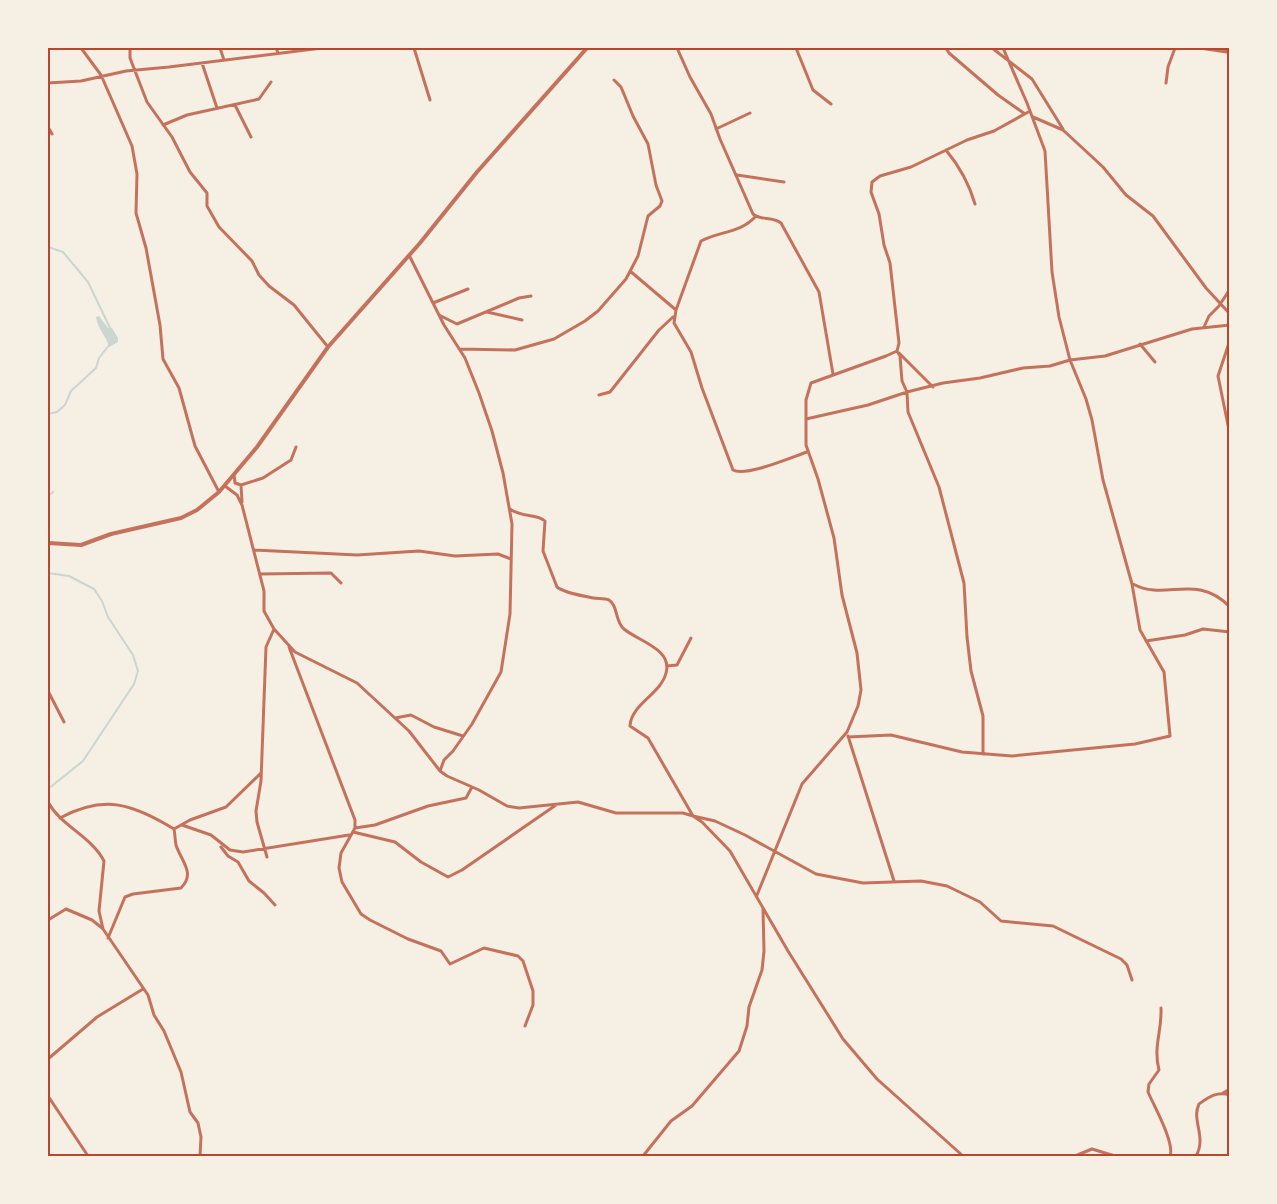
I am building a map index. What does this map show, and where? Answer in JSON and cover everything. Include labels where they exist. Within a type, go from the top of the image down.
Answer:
[{"type":"street","points":[[81,48],[101,75],[134,152],[137,174],[136,213],[146,248],[160,325],[163,359],[179,388],[195,446],[219,492]]},
{"type":"street","points":[[130,48],[130,58],[143,93],[172,137],[192,176],[207,193],[207,206],[219,227],[252,261],[259,275],[269,286],[294,305],[328,348]]},
{"type":"street","points":[[220,48],[224,60]]},
{"type":"street","points":[[276,48],[278,53]]},
{"type":"street","points":[[48,83],[89,80],[101,75],[136,70],[322,48]]},
{"type":"street","points":[[414,48],[430,100]]},
{"type":"street","points":[[48,543],[80,545],[111,534],[174,520],[197,510],[226,486],[328,348],[409,255],[477,172],[587,48]]},
{"type":"street","points":[[677,48],[690,77],[711,114],[750,207],[756,216],[777,220],[781,223],[817,286],[833,374]]},
{"type":"street","points":[[796,48],[813,90],[832,104]]},
{"type":"street","points":[[946,48],[953,57],[998,95],[1025,114]]},
{"type":"street","points":[[992,48],[1032,79],[1063,130],[1103,167],[1126,195],[1153,216],[1220,304],[1230,314]]},
{"type":"street","points":[[848,737],[891,734],[940,748],[1012,756],[1135,744],[1170,736],[1164,672],[1146,641],[1138,621],[1132,584],[1103,480],[1086,399],[1070,360],[1059,317],[1052,272],[1044,151],[1030,111],[1003,48]]},
{"type":"street","points":[[1166,83],[1168,67],[1175,48]]},
{"type":"street","points":[[1203,48],[1230,52]]},
{"type":"street","points":[[202,63],[218,108]]},
{"type":"street","points":[[459,349],[515,350],[554,339],[598,311],[621,286],[630,271],[638,256],[648,216],[660,206],[662,201],[655,181],[648,144],[632,116],[621,87],[614,80]]},
{"type":"street","points":[[163,125],[188,114],[262,98],[271,82]]},
{"type":"street","points":[[235,105],[251,137]]},
{"type":"street","points":[[983,754],[983,716],[975,691],[968,650],[964,583],[939,487],[927,453],[911,421],[907,392],[902,381],[900,356],[897,351],[900,335],[891,270],[871,185],[876,178],[912,167],[946,150],[994,131],[1030,111]]},
{"type":"street","points":[[716,129],[750,113]]},
{"type":"street","points":[[1032,117],[1063,130]]},
{"type":"street","points":[[48,127],[52,134]]},
{"type":"street","points":[[946,150],[961,169],[975,204]]},
{"type":"street","points":[[737,175],[784,182]]},
{"type":"street","points":[[756,216],[743,227],[701,241],[674,317],[677,328],[691,352],[702,388],[733,470],[742,471],[763,467],[807,452]]},
{"type":"street","points":[[409,255],[438,315],[459,349],[479,393],[492,431],[510,509],[510,614],[501,672],[463,736],[444,760],[440,771]]},
{"type":"street","points":[[630,271],[676,310]]},
{"type":"street","points":[[1204,327],[1209,316],[1230,289]]},
{"type":"street","points":[[432,303],[442,301],[468,290]]},
{"type":"street","points":[[438,315],[457,324],[519,298],[530,296]]},
{"type":"street","points":[[487,312],[522,320]]},
{"type":"street","points":[[600,395],[610,392],[658,330],[674,317]]},
{"type":"street","points":[[806,419],[868,405],[907,392],[1023,368],[1050,366],[1070,360],[1105,356],[1140,344],[1204,327],[1230,325]]},
{"type":"street","points":[[1230,340],[1218,376],[1230,435]]},
{"type":"street","points":[[1140,344],[1155,362]]},
{"type":"street","points":[[756,896],[802,784],[847,732],[858,706],[862,684],[855,645],[842,595],[834,538],[818,479],[807,452],[808,386],[814,381],[897,351]]},
{"type":"street","points":[[897,351],[933,387]]},
{"type":"street","points":[[234,474],[235,483],[241,485],[263,478],[291,460],[296,447]]},
{"type":"street","points":[[241,485],[242,505],[264,591],[264,611],[274,629],[295,652],[357,683],[395,718],[440,771],[507,806],[527,809],[578,802],[616,812],[670,811],[715,821],[816,874],[863,883],[894,880],[921,881],[946,886],[980,902],[1001,921],[1038,923],[1059,928],[1120,960],[1127,965],[1132,980]]},
{"type":"street","points":[[226,486],[236,495],[242,505]]},
{"type":"street","points":[[510,509],[522,516],[538,517],[545,521],[543,551],[557,587],[593,598],[609,600],[613,604],[621,627],[659,651],[667,666],[664,679],[633,716],[630,726],[648,738],[693,816],[717,836],[730,851],[811,990],[848,1046],[879,1082],[963,1156]]},
{"type":"street","points":[[254,550],[357,556],[419,551],[455,556],[498,554],[511,559]]},
{"type":"street","points":[[260,574],[331,573],[341,583]]},
{"type":"street","points":[[1132,584],[1149,590],[1203,589],[1230,607]]},
{"type":"street","points":[[267,858],[257,818],[261,773],[266,646],[274,629]]},
{"type":"street","points":[[1146,641],[1185,635],[1203,629],[1230,632]]},
{"type":"street","points":[[667,666],[677,665],[691,638]]},
{"type":"street","points":[[288,646],[355,820],[355,828],[341,853],[340,876],[364,917],[408,939],[441,951],[450,964],[484,948],[518,956],[523,962],[533,991],[533,1005],[524,1026]]},
{"type":"street","points":[[48,691],[64,722]]},
{"type":"street","points":[[395,718],[410,715],[434,727],[463,736]]},
{"type":"street","points":[[847,732],[894,880]]},
{"type":"street","points":[[174,829],[181,824],[226,807],[261,773]]},
{"type":"street","points":[[355,828],[375,824],[428,806],[466,798],[472,787]]},
{"type":"street","points":[[48,802],[54,813],[95,848],[104,861],[99,911],[103,929],[108,939],[130,965],[148,995],[154,1016],[164,1031],[181,1072],[190,1112],[198,1123],[201,1136],[200,1156]]},
{"type":"street","points":[[60,818],[87,805],[118,805],[135,809],[174,829]]},
{"type":"street","points":[[218,842],[230,850],[243,852],[265,850],[351,834],[396,842],[422,862],[448,877],[457,873],[556,805]]},
{"type":"street","points":[[181,824],[211,835],[228,856],[238,862],[249,882],[275,905]]},
{"type":"street","points":[[108,939],[124,897],[133,894],[177,889],[187,881],[189,874],[176,844],[174,829]]},
{"type":"street","points":[[644,1156],[671,1122],[692,1106],[739,1051],[747,1026],[749,1007],[762,970],[764,951],[763,907]]},
{"type":"street","points":[[48,920],[58,912],[68,910],[92,920],[103,929]]},
{"type":"street","points":[[48,1058],[97,1017],[143,988]]},
{"type":"street","points":[[1161,1008],[1162,1022],[1156,1050],[1159,1070],[1149,1084],[1148,1092],[1169,1141],[1172,1152],[1170,1156]]},
{"type":"street","points":[[1196,1156],[1200,1148],[1201,1139],[1197,1108],[1207,1097],[1230,1089]]},
{"type":"street","points":[[1222,1093],[1230,1096]]},
{"type":"street","points":[[48,1096],[88,1156]]},
{"type":"street","points":[[1075,1156],[1092,1149],[1115,1156]]},
{"type":"shaded area","points":[[99,316],[108,328],[112,328],[118,338],[118,342],[109,347],[97,322],[96,317]]},
{"type":"waterway","points":[[48,247],[63,252],[88,282],[111,330]]},
{"type":"waterway","points":[[48,414],[57,412],[65,405],[71,391],[96,368],[99,358],[110,344]]},
{"type":"waterway","points":[[48,496],[53,492]]},
{"type":"waterway","points":[[48,573],[69,576],[94,589],[102,601],[108,617],[133,655],[138,671],[134,684],[83,761],[48,789]]}]
